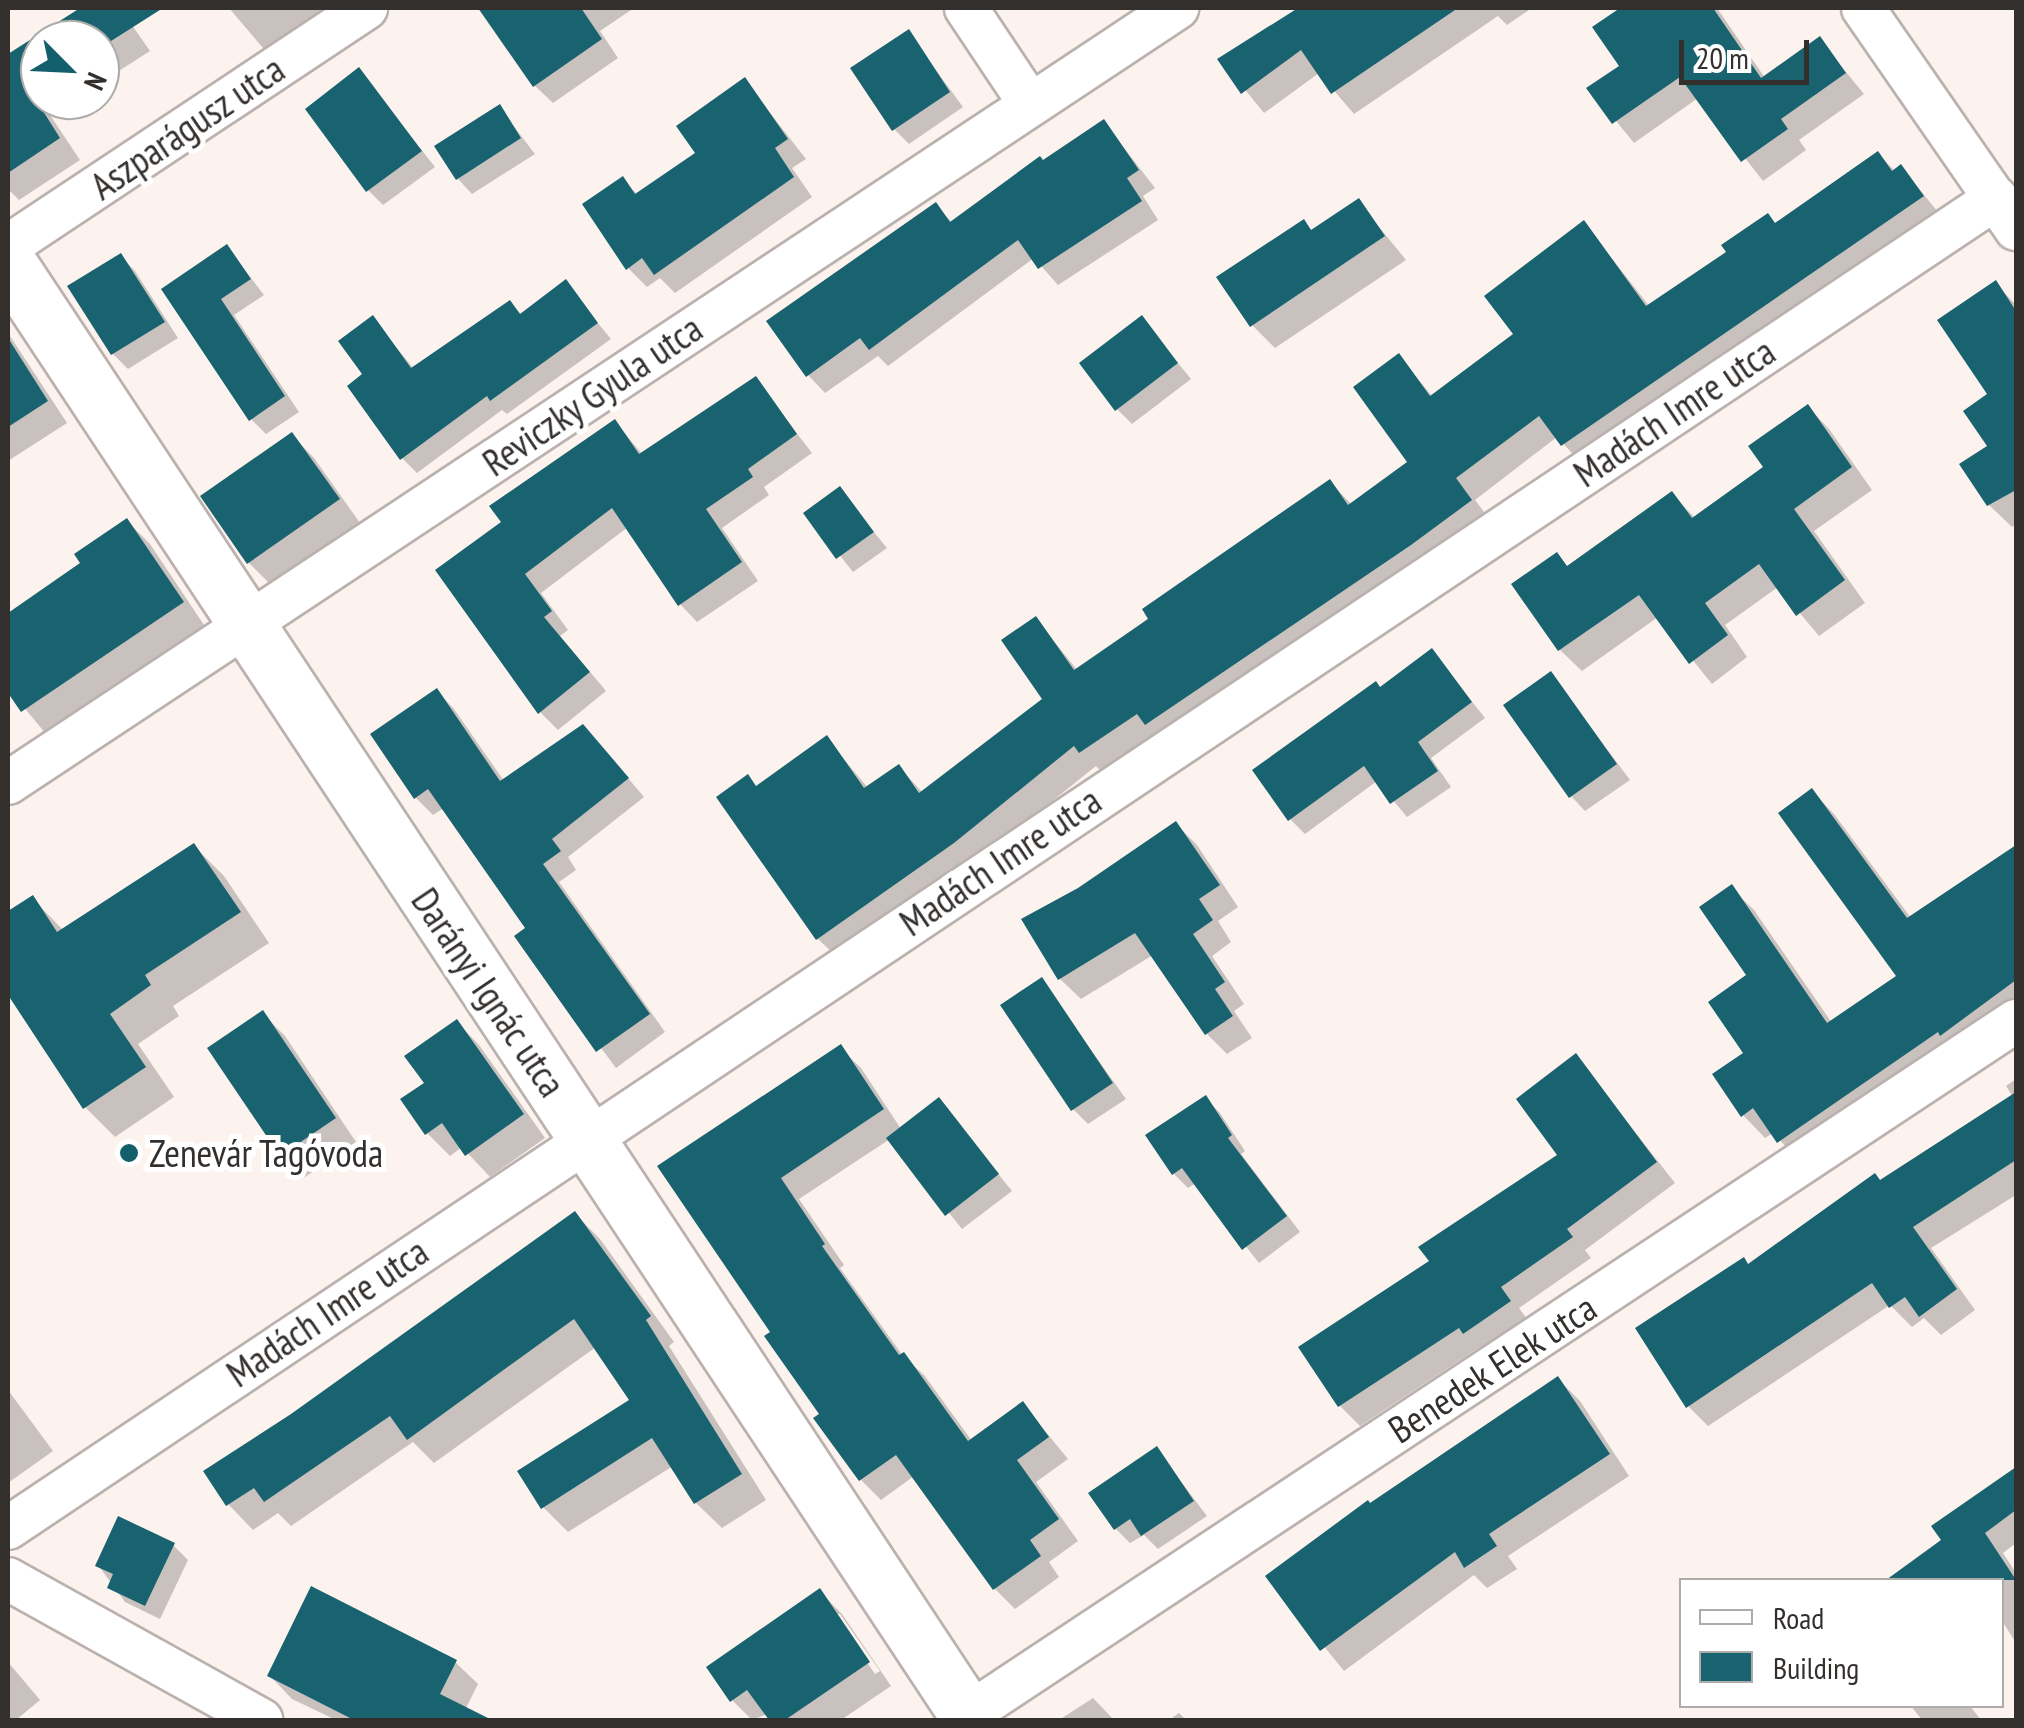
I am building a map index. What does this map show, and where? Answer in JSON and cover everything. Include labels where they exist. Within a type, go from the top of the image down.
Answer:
[{"type":"street","name":"Aszparágusz utca","points":[[8,246],[366,8]]},
{"type":"street","points":[[966,8],[1030,104]]},
{"type":"street","name":"Reviczky Gyula utca","points":[[8,783],[1177,8]]},
{"type":"street","points":[[1863,8],[2006,213]]},
{"type":"street","name":"Madách Imre utca","points":[[8,1528],[586,1137],[2006,213]]},
{"type":"street","name":"Darányi Ignác utca","points":[[8,263],[969,1718]]},
{"type":"street","name":"Benedek Elek utca","points":[[969,1718],[2016,1021]]},
{"type":"street","points":[[8,1579],[261,1720]]},
{"type":"building","points":[[80,8],[163,8],[120,35],[120,20],[61,20]]},
{"type":"building","points":[[478,8],[581,8],[602,39],[533,87]]},
{"type":"building","points":[[1298,8],[1458,8],[1331,94],[1301,50],[1241,94],[1217,59]]},
{"type":"building","points":[[1620,8],[1713,8],[1761,78],[1820,36],[1846,73],[1781,119],[1788,129],[1741,162],[1680,77],[1612,124],[1586,88],[1619,66],[1592,27]]},
{"type":"building","points":[[909,29],[950,92],[892,131],[850,68]]},
{"type":"building","points":[[20,46],[20,120],[49,120],[60,138],[8,173],[8,54]]},
{"type":"building","points":[[359,67],[422,151],[366,192],[305,109]]},
{"type":"building","points":[[745,77],[788,139],[775,148],[794,177],[654,275],[642,258],[626,270],[582,204],[623,176],[635,194],[695,153],[676,126]]},
{"type":"building","points":[[500,104],[521,138],[456,180],[434,146]]},
{"type":"building","points":[[1104,119],[1139,170],[1127,178],[1142,201],[1038,269],[1018,240],[869,350],[860,338],[806,377],[766,321],[936,202],[950,222],[1040,156],[1043,160]]},
{"type":"building","points":[[1878,151],[1892,171],[1901,164],[1924,196],[1561,446],[1539,416],[1456,478],[1472,500],[1411,545],[1145,725],[1137,714],[1079,753],[1074,746],[954,843],[816,940],[716,797],[748,774],[756,786],[827,735],[864,788],[899,764],[919,793],[1042,699],[1001,640],[1036,616],[1074,670],[1148,619],[1142,609],[1330,479],[1348,505],[1407,462],[1353,387],[1399,353],[1430,396],[1513,334],[1484,296],[1584,220],[1646,306],[1726,252],[1721,245],[1768,213],[1775,223]]},
{"type":"building","points":[[1359,198],[1385,236],[1250,327],[1216,277],[1304,219],[1311,230]]},
{"type":"building","points":[[227,244],[251,279],[221,299],[285,396],[249,421],[161,289]]},
{"type":"building","points":[[121,253],[165,322],[111,355],[67,286]]},
{"type":"building","points":[[566,279],[598,323],[490,401],[487,396],[400,460],[347,386],[362,374],[338,341],[373,315],[411,368],[510,300],[520,314]]},
{"type":"building","points":[[1996,280],[2016,311],[2016,490],[1987,506],[1959,464],[1987,446],[1963,411],[1987,394],[1937,320]]},
{"type":"building","points":[[1142,315],[1178,363],[1115,411],[1079,363]]},
{"type":"building","points":[[8,338],[48,401],[8,427]]},
{"type":"building","points":[[756,376],[797,434],[748,469],[753,477],[706,509],[742,562],[678,606],[612,508],[525,574],[552,611],[544,617],[590,672],[538,714],[435,570],[501,522],[489,506],[615,419],[639,454]]},
{"type":"building","points":[[1808,404],[1852,467],[1794,509],[1845,580],[1796,616],[1759,564],[1705,603],[1728,635],[1689,664],[1639,595],[1558,651],[1511,584],[1557,552],[1567,566],[1672,491],[1692,518],[1763,467],[1748,446]]},
{"type":"building","points":[[292,432],[340,499],[247,564],[200,496]]},
{"type":"building","points":[[840,486],[874,532],[836,559],[803,513]]},
{"type":"building","points":[[127,518],[184,602],[21,712],[8,693],[8,613],[80,563],[74,554]]},
{"type":"building","points":[[1432,648],[1472,702],[1418,742],[1438,771],[1390,804],[1364,766],[1288,821],[1252,770],[1376,681],[1380,687]]},
{"type":"building","points":[[1551,671],[1617,764],[1569,798],[1503,705]]},
{"type":"building","points":[[437,688],[500,781],[583,724],[629,778],[552,839],[561,851],[543,864],[650,1014],[596,1052],[514,936],[525,928],[428,789],[414,799],[370,734]]},
{"type":"building","points":[[1812,788],[1907,918],[2016,845],[2016,980],[1940,1036],[1938,1032],[1777,1143],[1753,1108],[1741,1117],[1712,1074],[1743,1053],[1708,1002],[1746,975],[1699,907],[1732,884],[1827,1023],[1896,976],[1778,813]]},
{"type":"building","points":[[1176,821],[1220,885],[1199,899],[1213,920],[1193,934],[1225,982],[1215,989],[1233,1016],[1205,1035],[1135,933],[1058,980],[1021,919],[1078,888]]},
{"type":"building","points":[[194,843],[241,912],[145,975],[151,985],[110,1014],[146,1067],[83,1109],[8,995],[8,911],[33,895],[57,932]]},
{"type":"building","points":[[1042,977],[1113,1083],[1071,1111],[1000,1005]]},
{"type":"building","points":[[263,1010],[336,1118],[280,1156],[207,1048]]},
{"type":"building","points":[[457,1019],[524,1114],[465,1156],[442,1123],[425,1135],[400,1099],[424,1083],[404,1056]]},
{"type":"building","points":[[841,1044],[884,1109],[781,1178],[825,1244],[822,1246],[899,1355],[904,1352],[968,1441],[1023,1401],[1049,1437],[1017,1460],[1059,1519],[1030,1540],[1041,1556],[993,1590],[896,1455],[859,1481],[813,1418],[819,1414],[764,1336],[770,1332],[657,1166]]},
{"type":"building","points":[[1576,1053],[1657,1162],[1567,1229],[1573,1237],[1501,1287],[1511,1301],[1463,1334],[1459,1328],[1338,1407],[1298,1347],[1429,1261],[1418,1247],[1557,1155],[1516,1099]]},
{"type":"building","points":[[2016,1092],[2016,1160],[1913,1227],[1957,1289],[1919,1317],[1905,1297],[1889,1308],[1872,1283],[1686,1408],[1635,1328],[1744,1257],[1748,1264],[1875,1173],[1880,1180]]},
{"type":"building","points":[[1206,1095],[1232,1135],[1228,1138],[1287,1216],[1242,1250],[1182,1168],[1172,1175],[1145,1135]]},
{"type":"building","points":[[939,1097],[999,1174],[945,1216],[886,1138]]},
{"type":"building","points":[[575,1211],[651,1316],[646,1320],[742,1474],[694,1504],[652,1438],[541,1509],[517,1471],[629,1400],[574,1319],[407,1440],[390,1416],[264,1502],[254,1488],[226,1506],[203,1471],[291,1414]]},
{"type":"building","points":[[1558,1376],[1610,1454],[1489,1534],[1497,1546],[1464,1568],[1455,1552],[1320,1651],[1265,1576],[1368,1500],[1370,1503]]},
{"type":"building","points":[[1157,1446],[1194,1501],[1141,1536],[1130,1519],[1114,1530],[1088,1493]]},
{"type":"building","points":[[2016,1467],[2016,1510],[1985,1533],[2016,1580],[1889,1578],[1941,1540],[1931,1526]]},
{"type":"building","points":[[118,1516],[175,1543],[145,1606],[107,1588],[113,1574],[95,1566]]},
{"type":"building","points":[[311,1586],[457,1660],[440,1694],[492,1720],[354,1720],[267,1676]]},
{"type":"building","points":[[820,1588],[870,1662],[785,1720],[769,1720],[747,1690],[730,1702],[706,1667]]},
{"type":"place","name":"Zenevár Tagóvoda","points":[[129,1153]]}]
